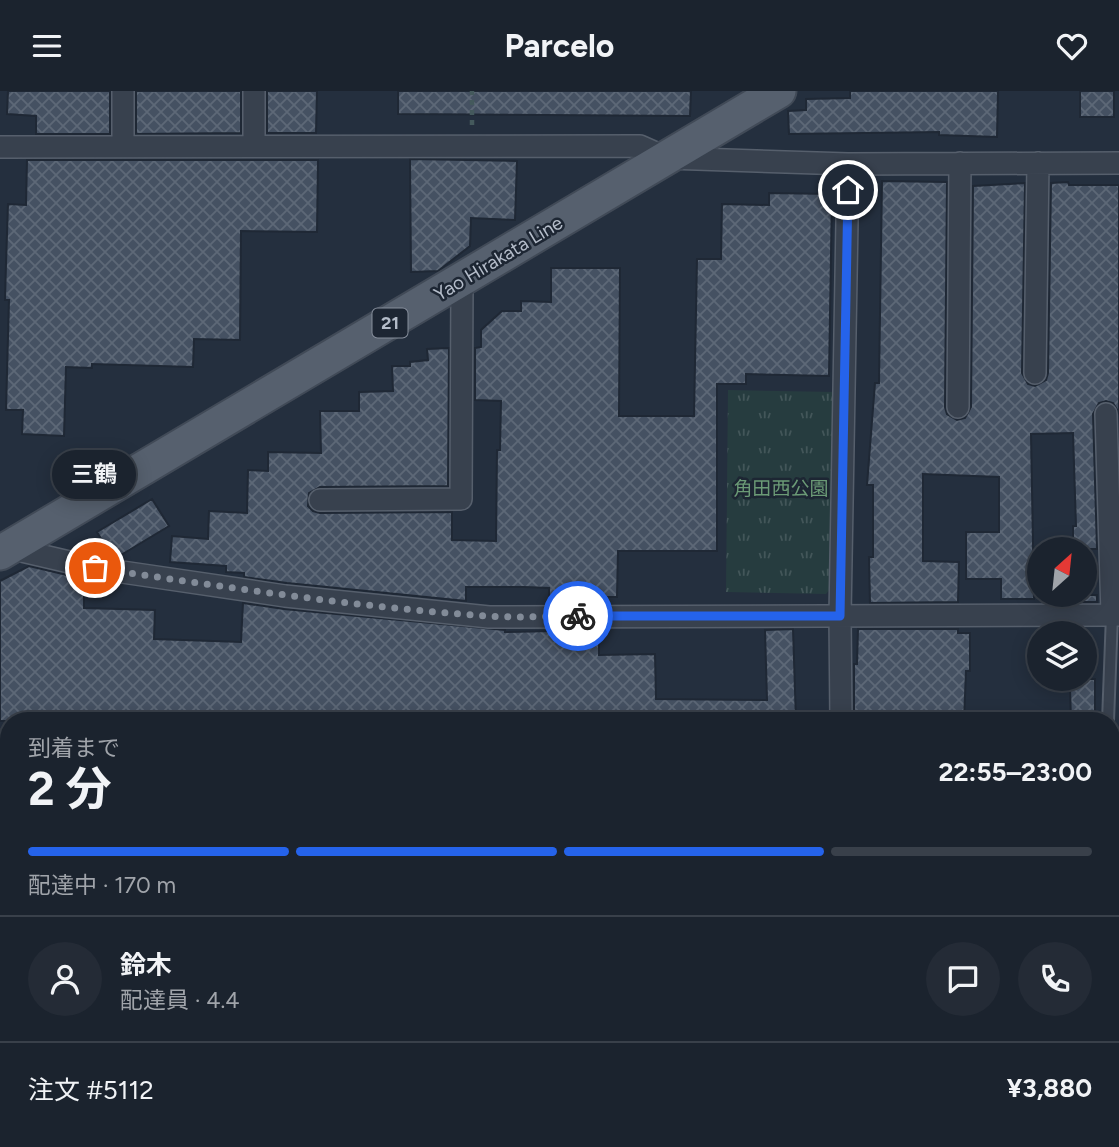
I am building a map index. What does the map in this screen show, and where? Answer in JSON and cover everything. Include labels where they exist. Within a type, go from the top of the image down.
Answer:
[{"type":"main road","name":"Yao Hirakata Line","points":[[5,551],[779,91]]},
{"type":"street","points":[[123,91],[123,147]]},
{"type":"street","points":[[254,91],[254,146]]},
{"type":"street","points":[[0,147],[640,146],[667,158],[848,163],[1119,163]]},
{"type":"street","points":[[841,712],[840,616],[848,163]]},
{"type":"street","points":[[958,407],[960,163]]},
{"type":"street","points":[[1035,373],[1038,163]]},
{"type":"street","points":[[320,500],[461,499],[462,280]]},
{"type":"street","points":[[5,551],[95,568],[285,596],[489,617],[1115,615],[1106,414]]},
{"type":"lane","points":[[1109,712],[1115,615]]},
{"type":"path","points":[[472,91],[472,146]]},
{"type":"green space","name":"角田西公園","points":[[728,390],[836,392],[833,585],[826,594],[726,592]]},
{"type":"building","points":[[8,91],[110,91],[110,134],[36,134],[36,116],[7,114]]},
{"type":"building","points":[[136,91],[241,91],[241,133],[136,134]]},
{"type":"building","points":[[267,91],[317,91],[316,133],[267,133]]},
{"type":"building","points":[[398,91],[691,91],[690,116],[398,114]]},
{"type":"building","points":[[850,91],[998,91],[997,137],[939,135],[939,132],[789,134],[788,111],[806,110],[806,99],[850,98]]},
{"type":"building","points":[[1080,91],[1114,91],[1114,117],[1080,117]]},
{"type":"building","points":[[410,159],[517,161],[515,220],[471,218],[470,246],[438,271],[411,272]]},
{"type":"building","points":[[27,160],[318,160],[317,232],[241,231],[240,340],[194,339],[193,367],[92,364],[92,368],[66,367],[64,436],[22,434],[23,410],[6,410],[9,300],[5,300],[8,204],[26,205]]},
{"type":"building","points":[[882,181],[947,182],[945,407],[947,414],[957,420],[965,418],[971,407],[973,186],[1025,183],[1022,373],[1028,384],[1035,386],[1046,380],[1048,373],[1051,183],[1119,185],[1119,413],[1113,403],[1106,401],[1099,403],[1093,414],[1097,537],[1073,537],[1073,526],[1076,526],[1073,433],[1031,434],[1033,537],[1027,537],[1027,599],[1001,599],[1001,579],[966,579],[966,532],[999,532],[999,477],[923,474],[923,561],[959,562],[958,602],[870,603],[869,557],[873,557],[873,485],[867,485],[875,383],[879,383]]},
{"type":"building","points":[[769,193],[832,194],[829,376],[746,374],[746,384],[717,384],[717,551],[618,551],[617,597],[598,597],[598,604],[549,604],[549,588],[466,587],[466,601],[287,583],[244,577],[244,573],[226,572],[226,566],[170,562],[172,536],[208,539],[209,511],[247,513],[248,470],[268,471],[268,452],[321,453],[320,411],[359,411],[359,392],[393,391],[392,366],[410,366],[410,362],[428,360],[427,349],[449,348],[448,486],[320,487],[309,493],[308,506],[320,513],[452,512],[452,540],[496,541],[497,450],[500,450],[501,401],[475,400],[475,348],[481,347],[481,330],[502,311],[521,311],[521,301],[551,302],[551,268],[620,268],[619,416],[694,416],[697,259],[721,259],[722,204],[769,205]]},
{"type":"building","points":[[152,499],[169,526],[116,558],[112,557],[97,532]]},
{"type":"building","points":[[29,566],[84,579],[84,608],[155,610],[154,639],[241,642],[243,603],[505,632],[599,630],[599,655],[655,654],[656,699],[767,700],[765,630],[793,629],[796,712],[0,712],[0,581]]},
{"type":"building","points":[[858,629],[958,629],[958,633],[970,633],[970,671],[966,671],[964,712],[854,712],[854,664],[857,664]]},
{"type":"building","points":[[1070,691],[1095,691],[1095,712],[1071,712]]},
{"type":"way so far","points":[[95,568],[285,596],[489,617],[578,616]]},
{"type":"place","name":"三鶴","points":[[95,568]]},
{"type":"route","points":[[578,616],[840,616],[848,190]]}]
